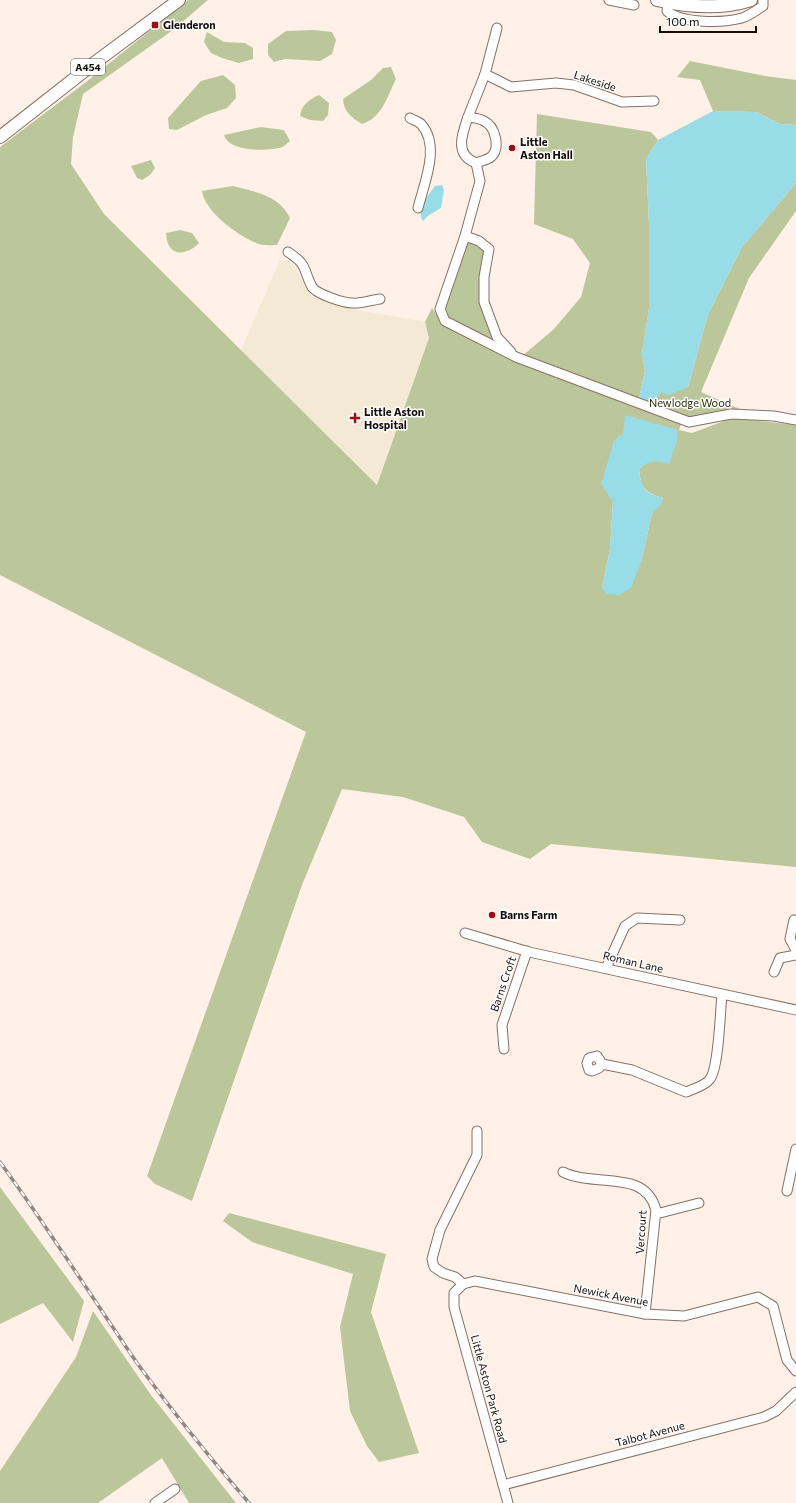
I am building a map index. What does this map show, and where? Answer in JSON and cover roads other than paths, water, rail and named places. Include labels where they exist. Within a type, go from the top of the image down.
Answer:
[{"type":"main road","name":"A454","points":[[0,137],[178,0]]},
{"type":"main road","points":[[662,2],[712,8],[750,0]]},
{"type":"street","points":[[609,0],[629,3]]},
{"type":"street","points":[[662,2],[666,11],[672,16],[704,21],[724,22],[744,18],[763,6],[763,0]]},
{"type":"street","points":[[468,117],[484,121],[489,125],[495,136],[496,148],[492,156],[476,163],[468,161],[463,153],[463,134],[468,117],[485,74],[497,28]]},
{"type":"street","name":"Lakeside","points":[[485,74],[511,87],[562,84],[574,85],[622,102],[654,101]]},
{"type":"street","points":[[410,118],[420,123],[426,133],[430,147],[430,164],[418,208]]},
{"type":"street","points":[[476,163],[480,182],[465,236],[440,309],[445,321],[516,357],[689,422],[731,414],[774,416],[796,420]]},
{"type":"street","points":[[465,236],[479,240],[489,249],[484,277],[484,302],[497,337],[516,357]]},
{"type":"street","points":[[288,252],[299,260],[306,268],[312,286],[316,292],[352,304],[380,298]]},
{"type":"street","points":[[606,968],[626,926],[637,918],[680,920]]},
{"type":"street","points":[[794,920],[790,939],[796,950]]},
{"type":"street","name":"Roman Lane","points":[[465,933],[527,951],[722,995],[796,1010]]},
{"type":"street","name":"Barns Croft","points":[[504,1049],[502,1025],[527,951]]},
{"type":"street","points":[[774,972],[780,958],[796,955]]},
{"type":"street","points":[[602,1064],[632,1070],[686,1092],[703,1085],[711,1079],[715,1064],[722,995]]},
{"type":"street","points":[[463,1284],[455,1277],[434,1268],[432,1259],[440,1230],[477,1155],[477,1131]]},
{"type":"street","points":[[787,1191],[796,1149]]},
{"type":"street","name":"Vercourt","points":[[563,1172],[583,1179],[612,1180],[638,1186],[651,1196],[656,1214],[645,1314]]},
{"type":"street","points":[[656,1214],[699,1203]]},
{"type":"street","name":"Newick Avenue","points":[[463,1284],[475,1280],[645,1314],[684,1316],[758,1298],[772,1306],[786,1360],[796,1371]]},
{"type":"street","name":"Little Aston Park Road","points":[[463,1284],[454,1293],[454,1307],[508,1503]]},
{"type":"street","name":"Talbot Avenue","points":[[503,1485],[764,1417],[776,1411],[796,1392]]},
{"type":"street","points":[[155,1503],[175,1489]]},
{"type":"water","points":[[713,111],[756,112],[780,124],[796,125],[796,183],[742,247],[708,314],[688,387],[669,395],[661,393],[647,405],[638,403],[645,371],[642,354],[649,308],[649,224],[646,159],[658,140]]},
{"type":"water","points":[[442,185],[444,190],[441,208],[429,215],[423,221],[421,212],[424,203],[435,186]]},
{"type":"water","points":[[625,415],[678,430],[677,441],[669,464],[649,462],[639,469],[642,485],[645,489],[652,494],[663,498],[662,503],[652,514],[641,562],[631,588],[620,595],[607,594],[602,588],[610,549],[613,502],[601,484],[614,441],[623,434]]},
{"type":"railway","points":[[0,1162],[137,1363],[164,1399],[249,1503]]},
{"type":"place","name":"Glenderon","points":[[155,25]]},
{"type":"place","name":"Little Aston Hall","points":[[512,148]]},
{"type":"place","name":"Little Aston Hospital","points":[[355,418]]},
{"type":"place","name":"Barns Farm","points":[[492,915]]},
{"type":"park label","name":"Newlodge Wood","points":[[690,403]]}]
